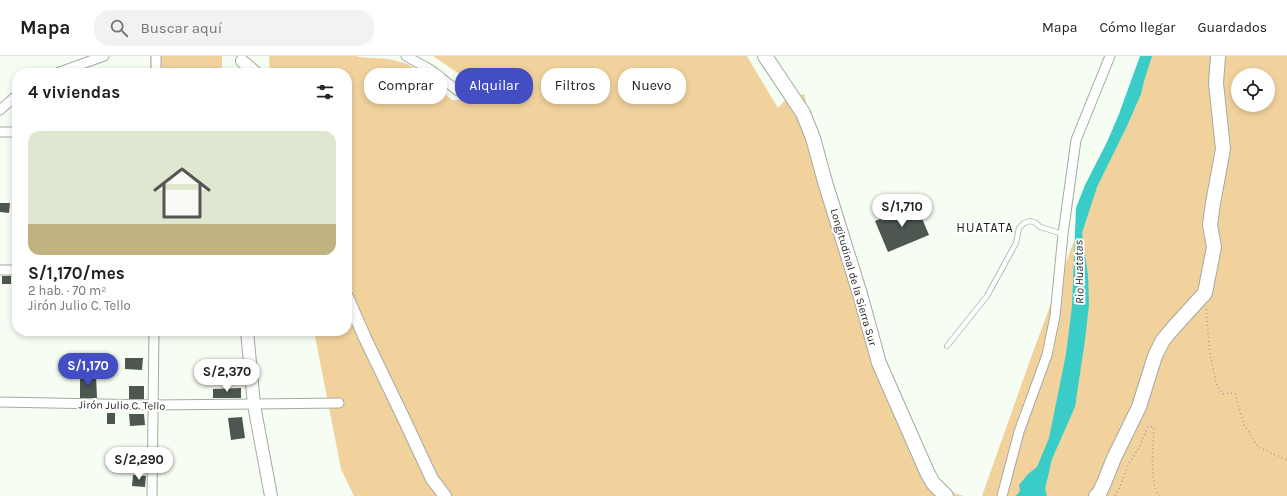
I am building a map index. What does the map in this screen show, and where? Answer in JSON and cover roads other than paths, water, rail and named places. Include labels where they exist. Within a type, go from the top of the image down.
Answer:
[{"type":"main road","name":"Longitudinal de la Sierra Sur","points":[[765,56],[803,113],[813,138],[879,362],[927,472],[933,483],[946,496]]},
{"type":"main road","points":[[1096,496],[1099,494],[1104,484],[1114,458],[1139,407],[1155,356],[1163,340],[1205,293],[1214,246],[1210,225],[1223,149],[1216,83],[1218,56]]},
{"type":"main road","points":[[352,308],[432,479],[445,496]]},
{"type":"main road","points":[[247,336],[254,405],[271,496]]},
{"type":"street","points":[[70,68],[104,56]]},
{"type":"street","points":[[156,56],[156,68]]},
{"type":"street","points":[[406,56],[431,70],[455,89]]},
{"type":"street","points":[[1002,496],[1019,432],[1047,355],[1054,316],[1063,234],[1076,140],[1110,56]]},
{"type":"street","points":[[0,110],[12,99]]},
{"type":"street","points":[[0,132],[12,132]]},
{"type":"street","points":[[0,270],[12,270]]},
{"type":"street","points":[[152,496],[154,336]]},
{"type":"street","name":"Jirón Julio C. Tello","points":[[0,402],[153,406],[339,403]]},
{"type":"lane","points":[[947,346],[987,296],[1016,243],[1019,228],[1024,223],[1030,221],[1036,223],[1040,227],[1063,234]]},
{"type":"water","name":"Rio Huatatas","points":[[1140,56],[1152,56],[1141,94],[1097,187],[1082,233],[1088,275],[1089,305],[1075,407],[1052,459],[1045,489],[1047,496],[1015,496],[1020,491],[1019,485],[1028,474],[1037,467],[1049,438],[1066,354],[1072,306],[1076,208],[1085,185],[1107,142],[1119,114]]},
{"type":"district","name":"HUATATA","points":[[985,227]]}]
